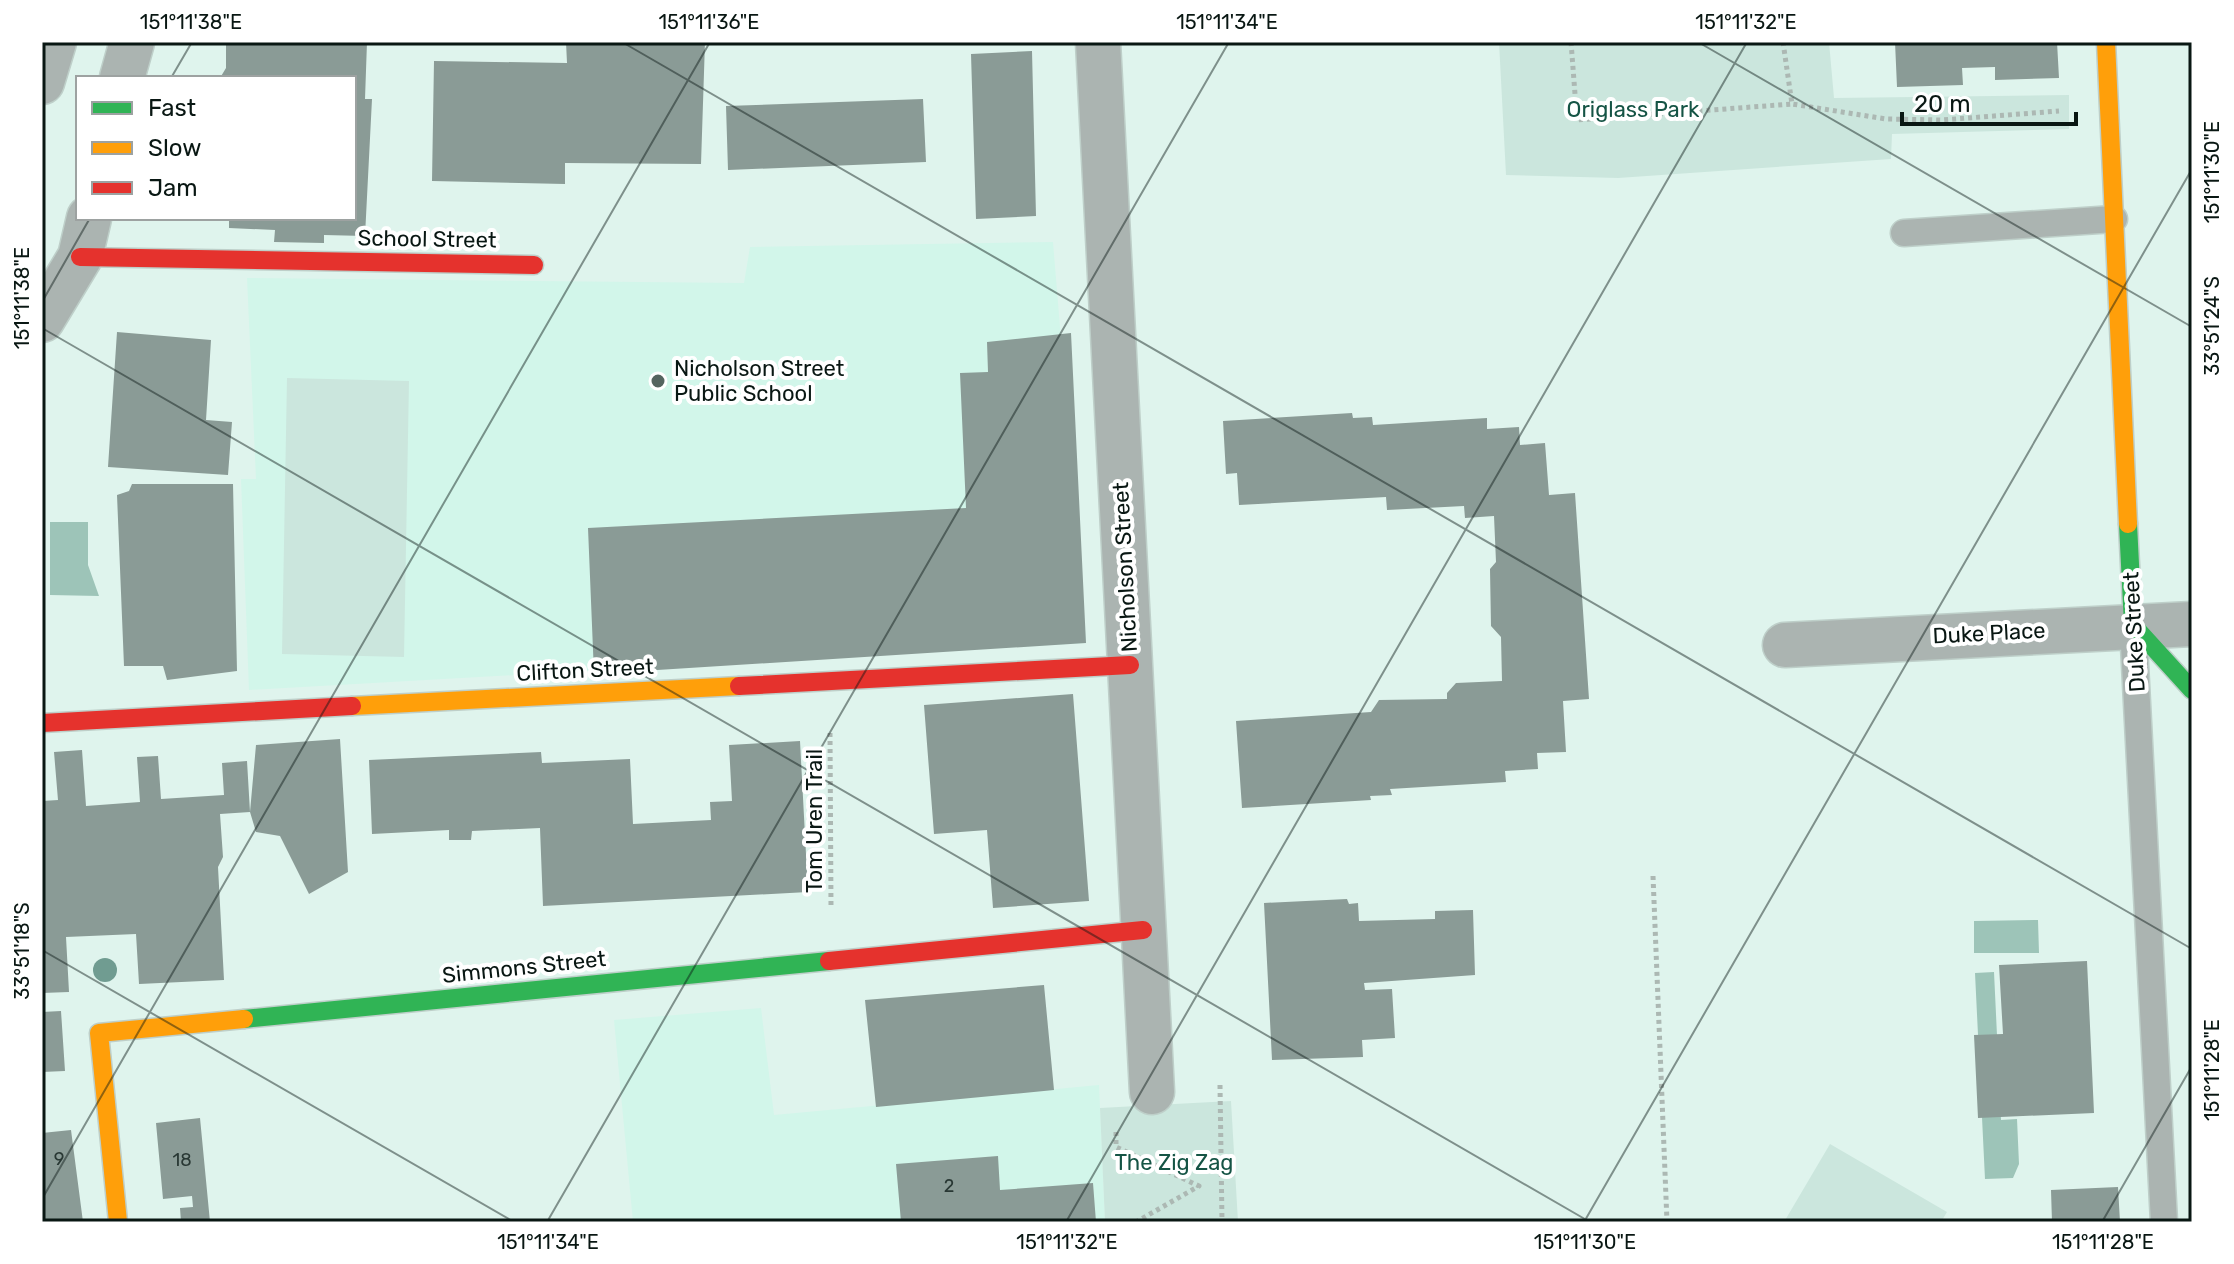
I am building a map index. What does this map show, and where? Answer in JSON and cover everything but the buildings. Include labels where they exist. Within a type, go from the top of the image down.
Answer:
[{"type":"street","points":[[42,82],[54,42]]},
{"type":"street","points":[[123,76],[132,42]]},
{"type":"street","name":"Nicholson Street","points":[[1098,42],[1152,1092]]},
{"type":"street","name":"Duke Street","points":[[2106,42],[2133,625]]},
{"type":"street","points":[[42,320],[84,238]]},
{"type":"street","name":"School Street","points":[[84,238],[534,265]]},
{"type":"street","name":"Duke Place","points":[[1785,645],[2192,624]]},
{"type":"street","points":[[2133,625],[2192,690]]},
{"type":"street","name":"Clifton Street","points":[[42,723],[1130,665]]},
{"type":"street","name":"Simmons Street","points":[[118,1222],[99,1033],[1143,930]]},
{"type":"lane","points":[[1904,233],[2114,219]]},
{"type":"lane","name":"Duke Street","points":[[2133,625],[2164,1222]]},
{"type":"path","points":[[1571,42],[1577,120],[1792,104],[1886,119],[1942,120],[2068,110]]},
{"type":"path","points":[[1783,42],[1792,104]]},
{"type":"path","name":"Tom Uren Trail","points":[[829,682],[831,960]]},
{"type":"path","points":[[1653,876],[1667,1222]]},
{"type":"path","points":[[1220,1085],[1222,1222]]},
{"type":"path","points":[[1116,1147],[1199,1186],[1136,1222]]},
{"type":"shaded area","name":"Nicholson Street Public School","points":[[1053,242],[1086,643],[249,690],[241,479],[256,479],[247,278],[744,283],[750,247]]},
{"type":"shaded area","points":[[50,522],[88,522],[88,565],[99,596],[50,595]]},
{"type":"shaded area","points":[[2038,920],[2039,953],[1974,953],[1974,921]]},
{"type":"shaded area","points":[[1994,972],[2001,1120],[2017,1119],[2019,1164],[2013,1178],[1985,1179],[1975,973]]},
{"type":"shaded area","points":[[761,1008],[774,1115],[1099,1085],[1105,1222],[633,1222],[614,1020]]},
{"type":"green space","name":"Origlass Park","points":[[1499,42],[1829,42],[1834,98],[2069,95],[2069,129],[1892,134],[1891,159],[1618,178],[1506,175]]},
{"type":"green space","points":[[287,378],[409,381],[404,657],[282,654]]},
{"type":"green space","name":"The Zig Zag","points":[[1231,1101],[1238,1222],[1105,1222],[1100,1108]]},
{"type":"green space","points":[[1830,1144],[1947,1212],[1941,1222],[1784,1222]]},
{"type":"traffic: fast","points":[[2128,524],[2133,625],[2192,690]]},
{"type":"traffic: fast","points":[[244,1019],[829,961]]},
{"type":"traffic: slow","points":[[2106,42],[2128,524]]},
{"type":"traffic: slow","points":[[352,706],[739,686]]},
{"type":"traffic: slow","points":[[118,1222],[99,1033],[244,1019]]},
{"type":"traffic: jam","points":[[80,257],[534,265]]},
{"type":"traffic: jam","points":[[739,686],[1130,665]]},
{"type":"traffic: jam","points":[[42,723],[352,706]]},
{"type":"traffic: jam","points":[[829,961],[1143,930]]},
{"type":"place","name":"Nicholson Street Public School","points":[[658,381]]}]
